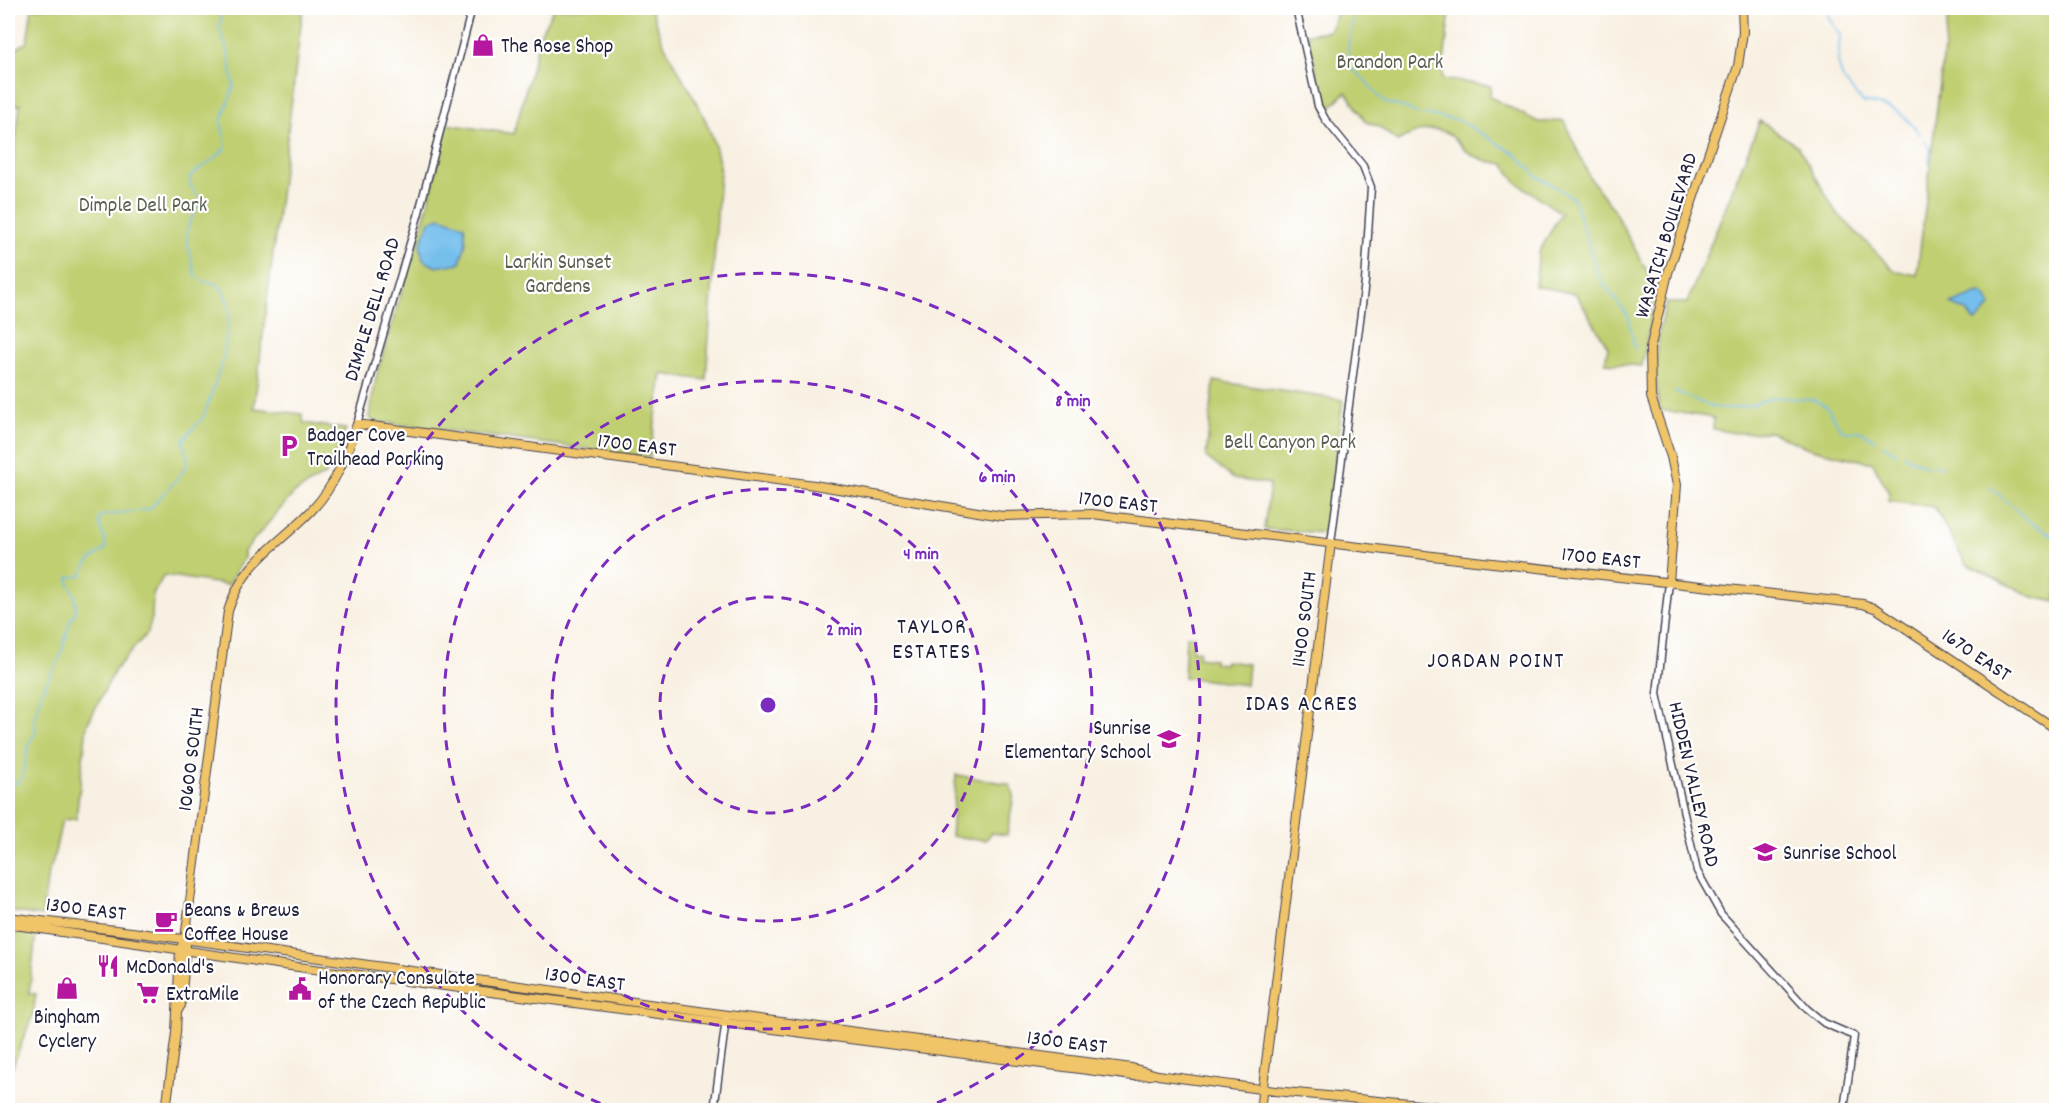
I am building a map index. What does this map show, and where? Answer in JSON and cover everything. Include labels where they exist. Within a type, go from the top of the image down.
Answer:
[{"type":"main road","name":"WASATCH BOULEVARD","points":[[1669,582],[1677,512],[1677,485],[1671,457],[1652,397],[1650,350],[1668,273],[1738,66],[1743,32],[1742,8]]},
{"type":"main road","name":"1700 EAST","points":[[357,424],[814,485],[1002,516],[1092,514],[1846,601],[1877,609]]},
{"type":"main road","name":"DIMPLE DELL ROAD","points":[[238,585],[262,554],[302,520],[325,494],[342,465],[357,424]]},
{"type":"main road","name":"11400 SOUTH","points":[[1260,1110],[1331,543]]},
{"type":"main road","name":"10600 SOUTH","points":[[166,1110],[177,1012],[175,1005],[184,950],[225,622],[238,585]]},
{"type":"main road","name":"1670 EAST","points":[[1877,609],[2056,729]]},
{"type":"main road","name":"1300 EAST","points":[[8,917],[184,939],[538,989],[726,1019],[1133,1076],[1158,1075],[1263,1089],[1473,1110]]},
{"type":"main road","name":"1300 EAST","points":[[8,924],[491,992],[726,1019]]},
{"type":"main road","points":[[491,992],[533,994],[538,989]]},
{"type":"street","name":"DIMPLE DELL ROAD","points":[[357,424],[418,216],[472,8]]},
{"type":"street","name":"11400 SOUTH","points":[[1296,8],[1321,113],[1367,172],[1371,194],[1365,282],[1331,543]]},
{"type":"street","name":"HIDDEN VALLEY ROAD","points":[[1669,582],[1658,666],[1658,699],[1697,871],[1721,914],[1807,1009],[1824,1023],[1854,1036],[1844,1110]]},
{"type":"street","points":[[714,1110],[726,1019]]},
{"type":"green space","name":"Dimple Dell Park","points":[[32,8],[303,8],[254,408],[302,414],[304,423],[346,429],[326,474],[294,493],[244,551],[244,558],[228,585],[164,575],[153,594],[152,617],[148,632],[115,670],[87,725],[76,819],[62,820],[48,873],[42,916],[8,911],[8,205],[20,104],[8,107],[8,59],[14,56],[17,48],[27,42]]},
{"type":"green space","name":"Larkin Sunset Gardens","points":[[554,8],[650,8],[665,46],[706,122],[717,155],[720,172],[706,380],[662,374],[650,457],[373,421],[369,416],[377,373],[427,208],[447,124],[514,134],[541,32]]},
{"type":"green space","name":"Brandon Park","points":[[1340,8],[1450,10],[1442,79],[1491,86],[1490,97],[1538,122],[1564,121],[1590,178],[1612,207],[1656,288],[1642,366],[1605,363],[1608,347],[1576,294],[1535,286],[1539,252],[1561,213],[1516,182],[1504,164],[1476,157],[1466,151],[1454,138],[1440,130],[1418,132],[1397,141],[1378,126],[1366,122],[1346,92],[1326,112],[1307,34],[1329,31]]},
{"type":"green space","points":[[1949,8],[2056,8],[2056,602],[2033,597],[1966,564],[1934,507],[1888,501],[1889,493],[1873,463],[1811,449],[1770,432],[1735,433],[1713,429],[1714,418],[1660,410],[1656,381],[1656,356],[1666,303],[1687,303],[1760,121],[1798,146],[1836,212],[1895,271],[1917,275]]},
{"type":"green space","name":"Bell Canyon Park","points":[[1214,381],[1343,400],[1325,533],[1264,529],[1270,484],[1234,479],[1206,457]]},
{"type":"green space","points":[[1186,636],[1194,636],[1192,650],[1199,651],[1198,657],[1214,659],[1214,663],[1224,664],[1225,661],[1248,664],[1246,685],[1184,677]]},
{"type":"green space","points":[[956,775],[1009,784],[1014,794],[1007,835],[991,833],[986,840],[951,836]]},
{"type":"green space","points":[[8,931],[36,935],[29,993],[36,994],[33,1014],[11,1070],[8,1070]]},
{"type":"water","points":[[440,217],[464,225],[466,243],[460,263],[436,267],[423,260],[420,245],[430,221]]},
{"type":"water","points":[[1979,293],[1985,295],[1991,306],[1977,321],[1974,321],[1967,311],[1951,304]]},
{"type":"waterway","points":[[8,786],[18,782],[22,777],[29,744],[36,730],[34,719],[41,693],[61,655],[70,621],[76,611],[75,596],[69,584],[69,577],[82,576],[88,563],[105,549],[100,516],[150,509],[185,468],[187,458],[183,440],[204,416],[224,356],[230,308],[223,291],[216,283],[204,282],[195,275],[187,237],[190,222],[202,202],[190,185],[190,176],[219,155],[226,146],[221,122],[234,86],[228,51],[219,28],[223,8]]},
{"type":"waterway","points":[[1355,8],[1348,46],[1350,68],[1363,78],[1385,103],[1407,108],[1415,113],[1459,120],[1517,155],[1537,176],[1573,198],[1600,279],[1628,316],[1635,349]]},
{"type":"waterway","points":[[1827,8],[1829,18],[1840,35],[1838,63],[1843,79],[1862,102],[1895,110],[1907,119],[1920,134]]},
{"type":"waterway","points":[[1924,140],[1930,148],[1929,164]]},
{"type":"waterway","points":[[1675,391],[1709,406],[1725,409],[1748,406],[1775,397],[1815,400],[1828,408],[1841,430],[1859,431],[1876,440]]},
{"type":"waterway","points":[[1883,445],[1897,453]]},
{"type":"waterway","points":[[1904,455],[1925,466],[1943,466]]},
{"type":"waterway","points":[[1989,486],[2030,522],[2056,537]]},
{"type":"waterway","points":[[8,807],[12,813],[8,824]]},
{"type":"place","name":"The Rose Shop","points":[[483,45]]},
{"type":"place","name":"Badger Cove Trailhead Parking","points":[[289,446]]},
{"type":"place","name":"Sunrise Elementary School","points":[[1169,739]]},
{"type":"place","name":"Sunrise School","points":[[1765,852]]},
{"type":"place","name":"Beans & Brews Coffee House","points":[[166,921]]},
{"type":"place","name":"McDonald's","points":[[108,966]]},
{"type":"place","name":"Bingham Cyclery","points":[[67,988]]},
{"type":"place","name":"Honorary Consulate of the Czech Republic","points":[[300,989]]},
{"type":"place","name":"ExtraMile","points":[[148,993]]},
{"type":"district","name":"TAYLOR ESTATES","points":[[932,638]]},
{"type":"district","name":"JORDAN POINT","points":[[1496,659]]},
{"type":"district","name":"IDAS ACRES","points":[[1302,702]]}]
